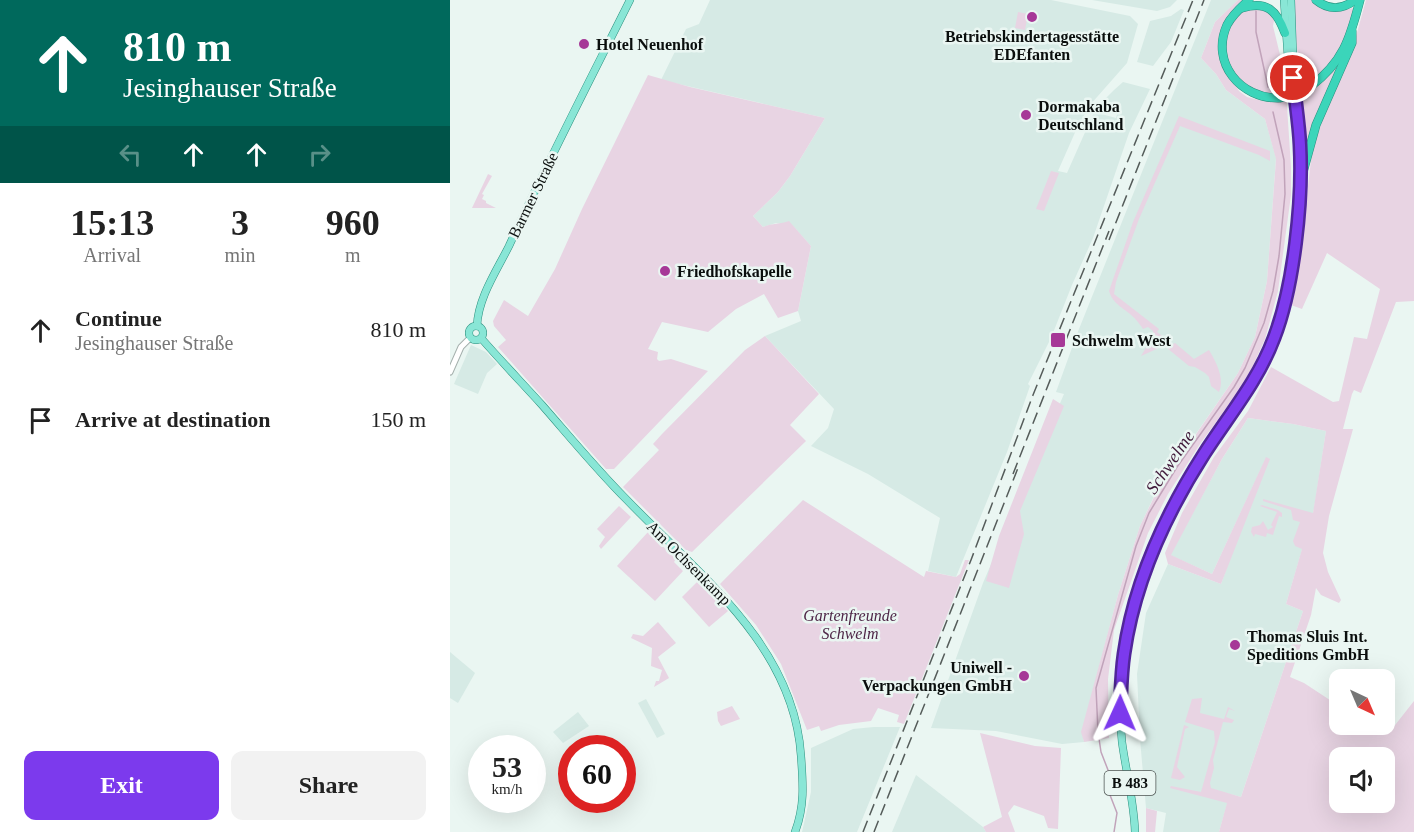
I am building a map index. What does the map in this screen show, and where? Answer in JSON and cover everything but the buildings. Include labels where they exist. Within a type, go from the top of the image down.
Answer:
[{"type":"highway","points":[[1249,0],[1238,10],[1227,26],[1223,53],[1227,68],[1235,81],[1247,91],[1263,97],[1279,98],[1310,87],[1327,73],[1340,57],[1352,32]]},
{"type":"highway","points":[[1316,0],[1324,6],[1337,8],[1346,6],[1355,0]]},
{"type":"highway","points":[[1300,183],[1317,125],[1352,43],[1359,0]]},
{"type":"highway","points":[[1238,10],[1249,5],[1264,5],[1276,14],[1285,33]]},
{"type":"main road","name":"Barmer Straße","points":[[477,326],[480,308],[490,285],[544,170],[630,0]]},
{"type":"main road","name":"B 483","points":[[1284,0],[1288,58],[1292,65]]},
{"type":"main road","name":"B 483","points":[[1135,832],[1133,801],[1120,713],[1124,655],[1134,608],[1147,565],[1166,522],[1195,469],[1251,386],[1275,337],[1290,270],[1300,183],[1299,133],[1292,65],[1291,0]]},
{"type":"main road","points":[[477,326],[483,331],[481,338],[474,340],[470,338],[468,332],[470,328],[477,326]]},
{"type":"main road","name":"Am Ochsenkamp","points":[[481,338],[622,495],[738,613],[766,653],[786,694],[801,743],[803,798],[801,816],[795,832]]},
{"type":"street","points":[[450,372],[461,347],[470,338]]},
{"type":"shaded area","points":[[710,0],[1051,0],[1130,16],[1138,24],[1127,63],[1090,105],[1058,171],[1067,173],[1094,112],[1116,118],[1119,106],[1102,102],[1114,90],[1123,82],[1150,89],[1129,133],[1093,238],[1051,338],[1028,384],[1030,386],[1007,452],[956,577],[928,571],[940,518],[868,474],[811,446],[828,428],[834,409],[765,336],[801,321],[798,311],[811,246],[793,226],[776,223],[763,227],[753,216],[778,192],[790,176],[825,118],[661,80],[686,29],[699,24]]},
{"type":"shaded area","points":[[1092,0],[1177,0],[1170,7],[1157,11]]},
{"type":"shaded area","points":[[1211,0],[1238,0],[1215,22],[1201,58],[1216,74],[1226,90],[1265,119],[1276,158],[1267,281],[1255,337],[1238,373],[1157,490],[1140,526],[1118,595],[1082,731],[1084,742],[1062,744],[996,731],[931,728],[983,583],[1064,394],[1056,392],[1077,334]]},
{"type":"shaded area","points":[[1181,9],[1184,10],[1171,42],[1153,66],[1137,62],[1150,21],[1171,16]]},
{"type":"shaded area","points":[[471,345],[486,352],[497,364],[487,373],[478,394],[454,384]]},
{"type":"shaded area","points":[[1248,418],[1326,431],[1314,509],[1286,604],[1303,611],[1241,797],[1230,794],[1219,832],[1163,832],[1166,813],[1146,808],[1140,739],[1137,674],[1146,613],[1168,564],[1221,584],[1266,458],[1212,574],[1170,555],[1222,459]]},
{"type":"shaded area","points":[[450,652],[475,673],[458,703],[450,698]]},
{"type":"shaded area","points":[[646,699],[665,734],[657,738],[638,703]]},
{"type":"shaded area","points":[[578,712],[589,726],[575,735],[558,735],[558,738],[553,732]]},
{"type":"shaded area","points":[[900,727],[857,832],[802,832],[811,792],[811,748],[853,729]]},
{"type":"shaded area","points":[[916,775],[983,827],[986,832],[892,832]]},
{"type":"green space","points":[[1238,0],[1245,0],[1227,19],[1223,65],[1239,91],[1247,97],[1267,102],[1279,102],[1278,94],[1257,91],[1238,80],[1226,54],[1227,35],[1235,17],[1242,11],[1256,7],[1275,15],[1273,26],[1286,91],[1291,195],[1278,291],[1265,339],[1252,368],[1168,494],[1148,533],[1114,630],[1108,679],[1109,738],[1084,742],[1081,732],[1118,595],[1140,526],[1157,491],[1238,373],[1255,337],[1267,281],[1276,159],[1265,119],[1226,90],[1216,74],[1201,58],[1215,22]]},
{"type":"green space","points":[[1294,0],[1313,0],[1324,9],[1332,11],[1354,8],[1346,40],[1339,54],[1321,73],[1301,86],[1295,28]]},
{"type":"green space","points":[[1366,0],[1414,0],[1414,301],[1396,302],[1361,393],[1354,390],[1352,394],[1343,429],[1353,429],[1329,516],[1323,553],[1328,572],[1341,600],[1339,603],[1321,595],[1316,588],[1311,615],[1290,677],[1329,699],[1329,735],[1395,735],[1395,725],[1414,701],[1414,832],[1219,832],[1227,803],[1170,788],[1171,786],[1201,792],[1215,742],[1214,731],[1185,722],[1192,699],[1202,698],[1200,713],[1224,719],[1228,707],[1235,711],[1229,709],[1226,717],[1234,720],[1232,723],[1223,722],[1213,760],[1214,768],[1210,783],[1211,788],[1241,797],[1303,611],[1286,604],[1302,549],[1295,546],[1293,541],[1300,522],[1293,520],[1291,510],[1263,501],[1263,499],[1313,513],[1326,431],[1248,418],[1222,459],[1171,555],[1212,574],[1266,457],[1270,459],[1221,584],[1168,564],[1165,553],[1182,513],[1214,457],[1248,411],[1271,367],[1333,402],[1339,401],[1354,337],[1367,339],[1380,289],[1327,253],[1302,309],[1291,305],[1301,248],[1312,151],[1327,107],[1350,58]]},
{"type":"green space","points":[[1018,12],[1028,14],[1025,30],[1015,28]]},
{"type":"green space","points":[[1339,65],[1306,150],[1301,97],[1323,82]]},
{"type":"green space","points":[[648,75],[825,118],[790,176],[778,192],[753,216],[763,227],[789,221],[811,246],[798,311],[778,318],[764,294],[736,309],[708,332],[662,322],[648,349],[658,352],[657,359],[659,361],[671,359],[708,371],[614,469],[606,469],[498,347],[506,340],[494,326],[493,321],[504,300],[528,316],[555,269]]},
{"type":"green space","points":[[1179,116],[1270,151],[1270,161],[1180,126],[1139,219],[1116,282],[1114,294],[1159,329],[1157,332],[1194,359],[1209,350],[1220,376],[1219,392],[1211,386],[1209,377],[1205,373],[1189,366],[1167,348],[1161,347],[1141,356],[1153,336],[1153,331],[1148,327],[1143,329],[1114,301],[1109,291],[1133,222]]},
{"type":"green space","points":[[1051,171],[1059,173],[1044,211],[1036,209]]},
{"type":"green space","points":[[488,174],[492,176],[482,194],[484,195],[482,199],[496,208],[472,208]]},
{"type":"green space","points":[[765,336],[819,394],[790,425],[806,441],[692,552],[686,550],[623,487],[659,450],[653,444],[662,434],[745,350]]},
{"type":"green space","points":[[1053,399],[1064,406],[1020,511],[1024,534],[1009,588],[986,581],[999,536]]},
{"type":"green space","name":"Gartenfreunde Schwelm","points":[[803,500],[924,577],[926,571],[956,577],[960,574],[965,560],[969,560],[904,724],[897,722],[899,715],[878,708],[871,721],[839,725],[821,731],[819,726],[807,730],[781,664],[756,625],[720,584]]},
{"type":"green space","points":[[619,506],[631,517],[601,549],[599,546],[605,537],[597,529]]},
{"type":"green space","points":[[1260,506],[1278,510],[1282,513],[1282,517],[1279,516],[1273,535],[1267,533],[1266,537],[1255,534],[1254,537],[1251,532],[1252,527],[1260,525],[1263,521],[1268,530],[1273,527],[1271,525],[1277,512]]},
{"type":"green space","points":[[648,532],[676,559],[674,562],[683,571],[655,601],[617,566]]},
{"type":"green space","points":[[698,581],[728,611],[709,627],[682,597]]},
{"type":"green space","points":[[658,622],[676,643],[658,657],[669,678],[654,687],[656,681],[659,681],[662,670],[651,666],[652,648],[631,638],[633,634],[643,636]]},
{"type":"green space","points":[[732,706],[740,719],[721,726],[717,712]]},
{"type":"green space","points":[[1184,725],[1189,727],[1185,729],[1177,767],[1185,777],[1180,780],[1171,778]]},
{"type":"green space","points":[[980,733],[1035,746],[1061,748],[1058,829],[1048,828],[1044,816],[1014,805],[1008,813],[1015,832],[986,832],[983,827],[1002,817]]},
{"type":"green space","points":[[1146,808],[1157,811],[1155,832],[1146,832]]},
{"type":"waterway","name":"Schwelme","points":[[1256,11],[1256,32],[1268,87]]},
{"type":"waterway","name":"Schwelme","points":[[1114,832],[1117,813],[1110,795],[1108,770],[1101,752],[1096,688],[1136,546],[1149,513],[1177,467],[1234,387],[1245,368],[1264,323],[1279,256],[1285,194],[1284,160],[1273,112]]},
{"type":"railway","points":[[863,832],[971,560],[1033,395],[1193,0]]},
{"type":"railway","points":[[1109,240],[1204,0]]},
{"type":"railway","points":[[1013,474],[1109,231]]},
{"type":"railway","points":[[874,832],[1018,468]]},
{"type":"place","name":"Betriebskindertagesstätte EDEfanten","points":[[1032,17]]},
{"type":"place","name":"Hotel Neuenhof","points":[[584,44]]},
{"type":"place","name":"Dormakaba Deutschland","points":[[1026,115]]},
{"type":"place","name":"Friedhofskapelle","points":[[665,271]]},
{"type":"place","name":"Schwelm West","points":[[1058,340]]},
{"type":"place","name":"Thomas Sluis Int. Speditions GmbH","points":[[1235,645]]},
{"type":"place","name":"Uniwell - Verpackungen GmbH","points":[[1024,676]]},
{"type":"route","points":[[1120,713],[1122,670],[1128,631],[1147,565],[1184,487],[1206,450],[1251,386],[1268,354],[1282,314],[1294,249],[1300,193],[1300,147],[1293,78]]}]
